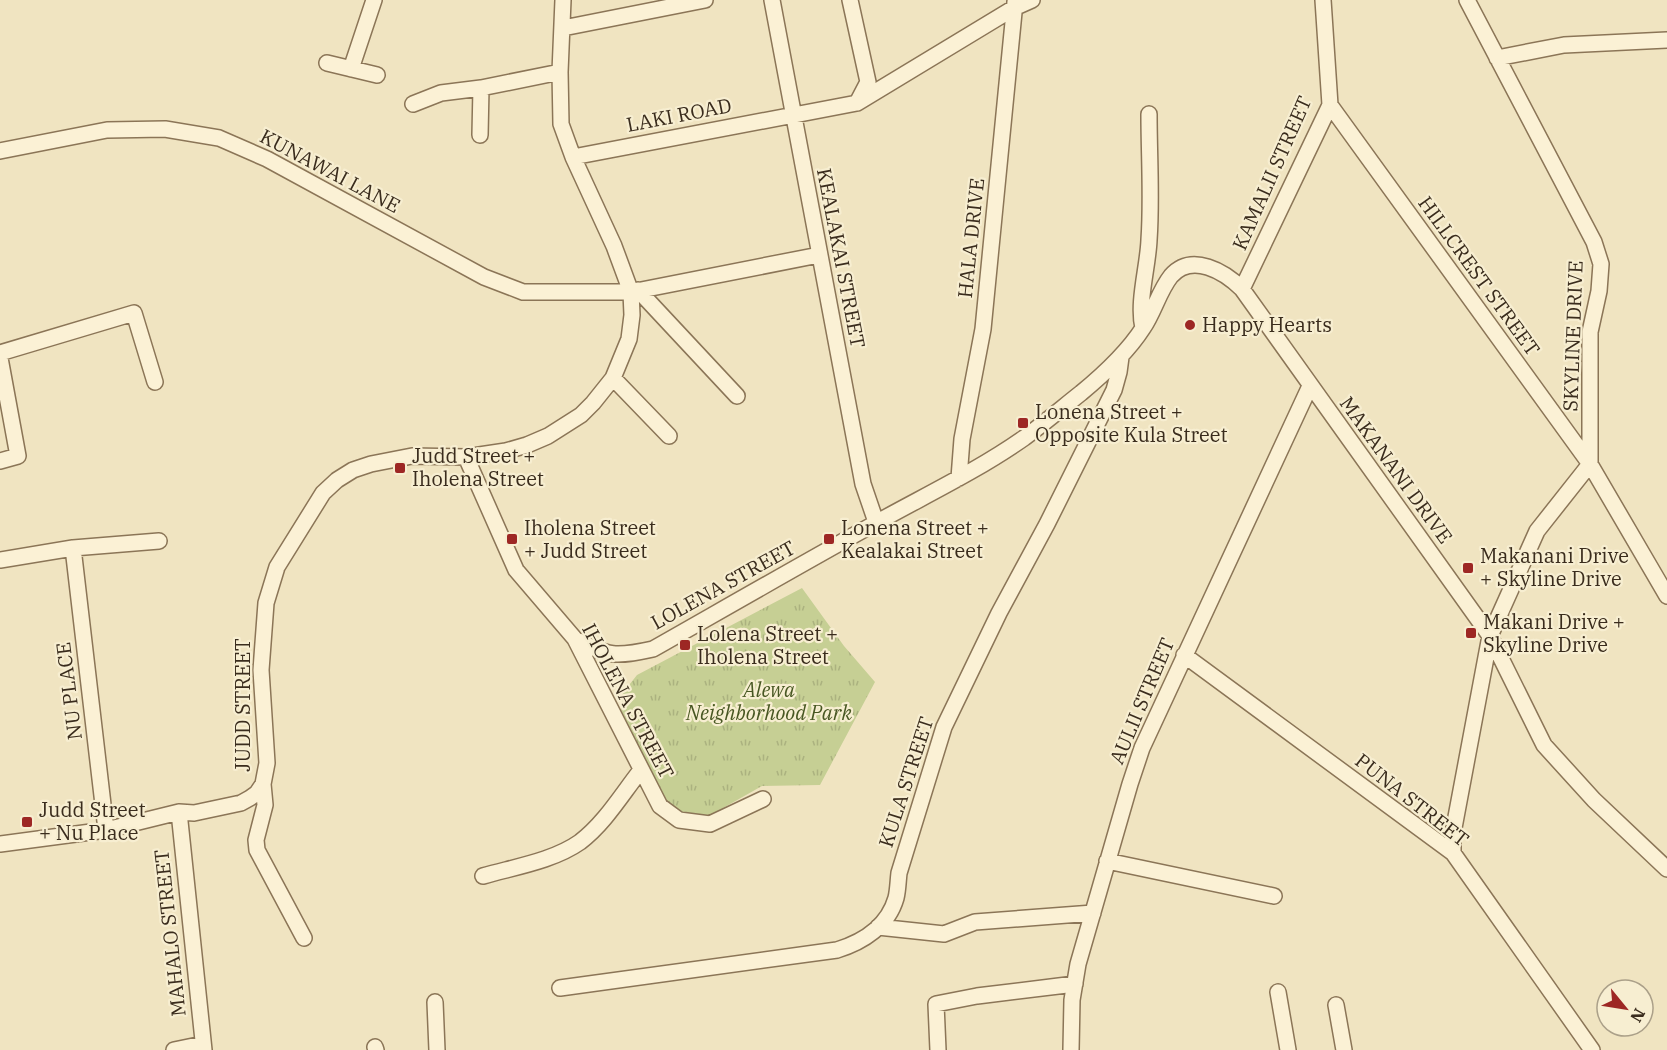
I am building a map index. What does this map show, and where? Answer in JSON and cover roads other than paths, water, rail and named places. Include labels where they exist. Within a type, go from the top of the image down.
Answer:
[{"type":"street","points":[[351,69],[374,0]]},
{"type":"street","points":[[563,0],[560,72],[561,124],[573,157],[635,291],[737,396]]},
{"type":"street","points":[[563,28],[705,0]]},
{"type":"street","name":"KEALAKAI STREET","points":[[772,0],[863,484],[876,522]]},
{"type":"street","points":[[850,0],[868,82],[857,103]]},
{"type":"street","points":[[857,103],[1015,4],[1032,0]]},
{"type":"street","name":"KAMALII STREET","points":[[1242,290],[1330,105],[1323,0]]},
{"type":"street","name":"SKYLINE DRIVE","points":[[1467,0],[1594,242],[1601,264],[1599,291],[1590,332],[1590,464]]},
{"type":"street","name":"HALA DRIVE","points":[[959,478],[962,439],[983,329],[1015,4]]},
{"type":"street","points":[[1497,58],[1564,45],[1667,40]]},
{"type":"street","points":[[327,63],[377,75]]},
{"type":"street","points":[[413,104],[441,93],[481,88],[560,72]]},
{"type":"street","points":[[480,135],[481,88]]},
{"type":"street","name":"LAKI ROAD","points":[[573,157],[857,103]]},
{"type":"street","name":"HILLCREST STREET","points":[[1330,105],[1590,464],[1667,596]]},
{"type":"street","points":[[1143,328],[1141,312],[1151,205],[1149,114]]},
{"type":"street","name":"KUNAWAI LANE","points":[[0,152],[107,130],[165,129],[219,138],[267,159],[484,277],[523,292],[635,291],[819,255]]},
{"type":"street","name":"MAKANANI DRIVE","points":[[1143,328],[1167,281],[1178,270],[1201,266],[1214,269],[1228,277],[1242,290],[1280,339],[1310,386],[1490,636],[1544,745],[1594,800],[1667,869]]},
{"type":"street","name":"JUDD STREET","points":[[0,844],[106,830],[179,812],[194,813],[241,803],[258,792],[263,784],[267,763],[261,670],[266,603],[277,567],[323,493],[353,470],[371,464],[412,456],[466,458],[506,451],[548,436],[581,415],[613,378],[629,339],[635,291]]},
{"type":"street","points":[[0,353],[134,313],[154,382]]},
{"type":"street","name":"LOLENA STREET","points":[[575,639],[596,650],[623,656],[653,649],[876,522],[959,478],[1022,439],[1085,390],[1121,357],[1143,328]]},
{"type":"street","name":"KULA STREET","points":[[560,988],[837,950],[866,938],[879,927],[896,898],[900,873],[944,727],[999,613],[1047,524],[1114,390],[1121,357]]},
{"type":"street","points":[[0,358],[18,456],[0,461]]},
{"type":"street","points":[[613,378],[669,436]]},
{"type":"street","name":"AULII STREET","points":[[1071,1050],[1072,1000],[1078,964],[1142,748],[1310,386]]},
{"type":"street","name":"IHOLENA STREET","points":[[466,458],[516,570],[575,639],[660,806],[679,820],[710,824],[763,799]]},
{"type":"street","points":[[1453,853],[1453,833],[1490,636],[1536,531],[1590,464]]},
{"type":"street","points":[[0,560],[73,548],[159,541]]},
{"type":"street","name":"NU PLACE","points":[[73,548],[106,830]]},
{"type":"street","name":"PUNA STREET","points":[[1184,655],[1453,853],[1592,1050]]},
{"type":"street","points":[[483,876],[549,857],[580,842],[604,818],[641,770]]},
{"type":"street","points":[[263,784],[266,805],[256,840],[257,850],[304,938]]},
{"type":"street","name":"MAHALO STREET","points":[[179,812],[203,1047]]},
{"type":"street","points":[[1107,861],[1274,896]]},
{"type":"street","points":[[879,927],[944,934],[975,922],[1092,913]]},
{"type":"street","points":[[938,1050],[936,1004],[977,996],[1075,984]]},
{"type":"street","points":[[1278,992],[1288,1050]]},
{"type":"street","points":[[435,1002],[436,1050]]},
{"type":"street","points":[[1336,1005],[1344,1050]]},
{"type":"street","points":[[174,1050],[203,1047]]},
{"type":"place","name":"Happy Hearts","points":[[1190,325]]},
{"type":"place","name":"Lonena Street + Opposite Kula Street","points":[[1023,423]]},
{"type":"place","name":"Judd Street + Iholena Street","points":[[400,468]]},
{"type":"place","name":"Iholena Street + Judd Street","points":[[512,539]]},
{"type":"place","name":"Lonena Street + Kealakai Street","points":[[829,539]]},
{"type":"place","name":"Makanani Drive + Skyline Drive","points":[[1468,568]]},
{"type":"place","name":"Makani Drive + Skyline Drive","points":[[1471,633]]},
{"type":"place","name":"Lolena Street + Iholena Street","points":[[685,645]]},
{"type":"place","name":"Judd Street + Nu Place","points":[[27,822]]},
{"type":"park label","name":"Alewa Neighborhood Park","points":[[769,702]]}]
